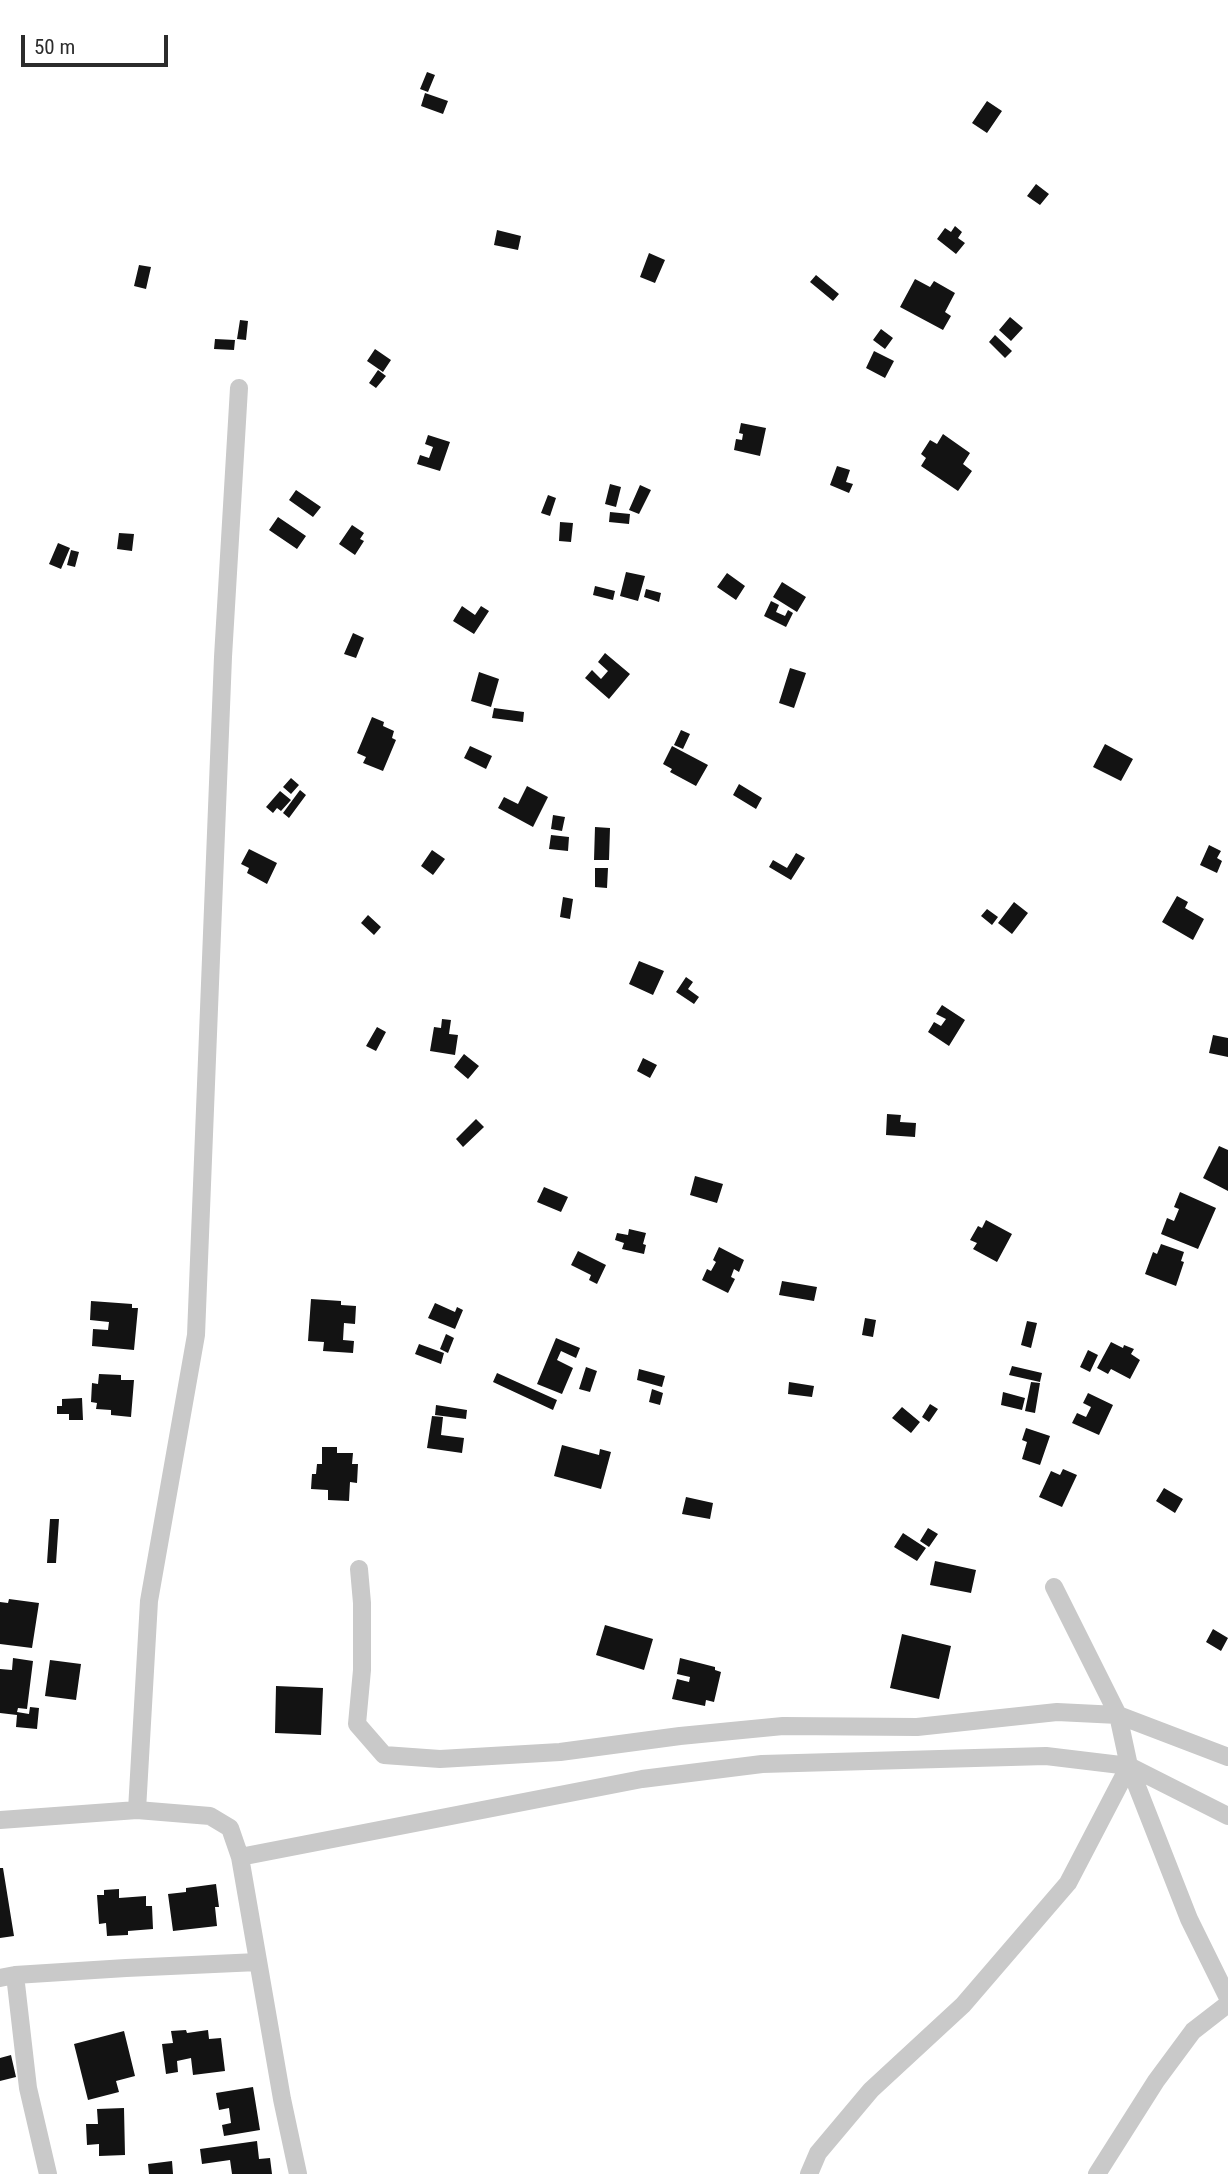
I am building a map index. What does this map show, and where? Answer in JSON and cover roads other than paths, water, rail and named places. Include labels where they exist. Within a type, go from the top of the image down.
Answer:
[{"type":"street","points":[[137,1810],[149,1601],[196,1335],[223,657],[239,388]]},
{"type":"street","points":[[359,1569],[362,1656],[357,1724],[384,1755],[440,1759],[560,1752],[783,1726],[917,1727],[1057,1712],[1118,1715],[1228,1757]]},
{"type":"street","points":[[1054,1587],[1118,1715],[1129,1766],[1188,1919],[1228,1998]]},
{"type":"street","points":[[240,1857],[642,1779],[762,1764],[1046,1755],[1129,1766],[1228,1816]]},
{"type":"street","points":[[808,2174],[818,2153],[871,2090],[963,2005],[1068,1883],[1129,1766]]},
{"type":"street","points":[[0,1820],[137,1810],[210,1816],[230,1828],[240,1857],[282,2099],[298,2174]]},
{"type":"street","points":[[48,2174],[28,2088],[8,1977],[258,1962]]},
{"type":"street","points":[[1097,2174],[1156,2081],[1193,2031],[1228,2004]]}]
